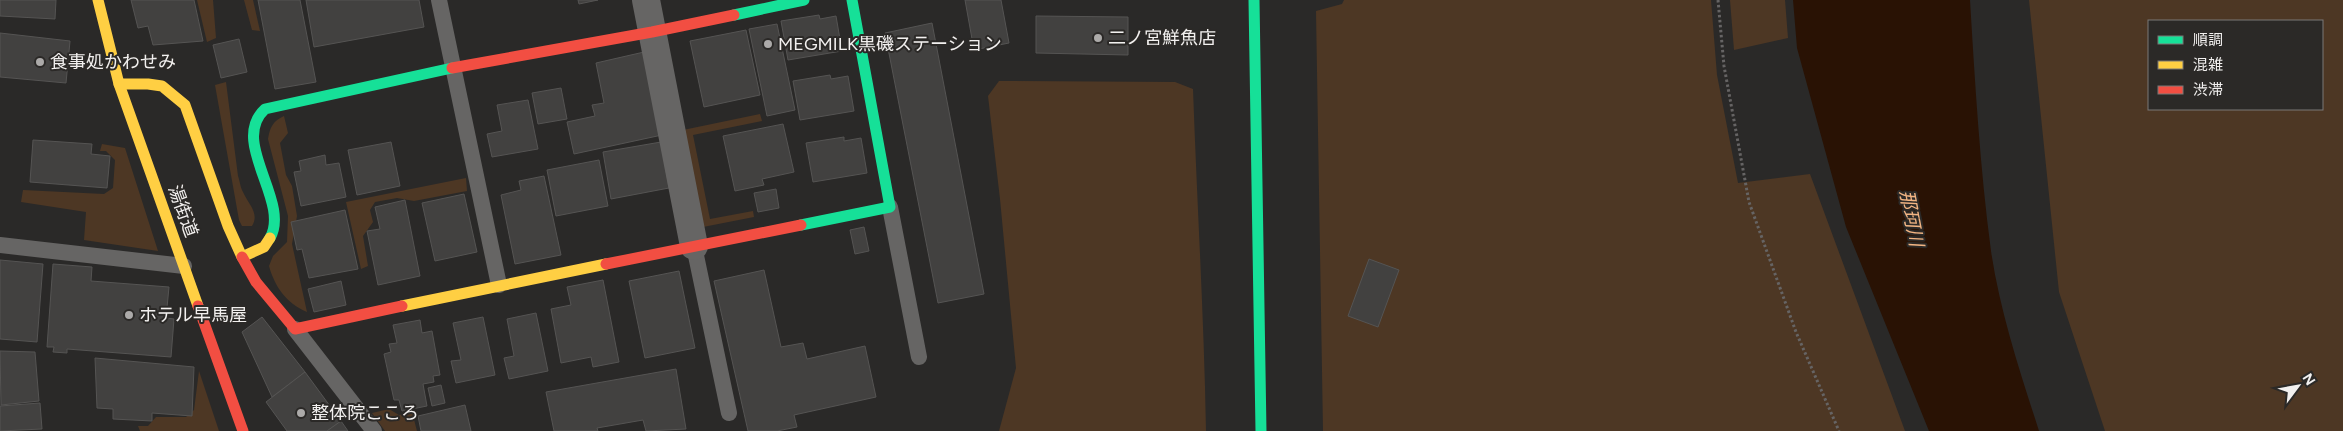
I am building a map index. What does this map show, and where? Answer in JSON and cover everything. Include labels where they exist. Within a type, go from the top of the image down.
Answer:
[{"type":"street","name":"湯街道","points":[[98,0],[119,84],[242,431]]},
{"type":"street","points":[[646,0],[694,246]]},
{"type":"street","points":[[242,256],[264,247],[273,236],[274,220],[253,135],[255,119],[265,108],[453,68],[652,32],[804,0]]},
{"type":"street","points":[[119,84],[160,85],[173,90],[185,105],[228,226],[242,256],[256,282],[295,329],[499,285],[890,207],[852,0]]},
{"type":"street","points":[[1254,0],[1261,431]]},
{"type":"lane","points":[[439,0],[499,285]]},
{"type":"lane","points":[[890,207],[919,357]]},
{"type":"lane","points":[[0,246],[184,266]]},
{"type":"lane","points":[[694,246],[729,413]]},
{"type":"lane","points":[[295,329],[374,431]]},
{"type":"path","points":[[1718,0],[1724,66],[1749,202],[1796,332],[1839,431]]},
{"type":"shaded area","points":[[197,0],[213,0],[216,38],[207,42]]},
{"type":"shaded area","points":[[244,0],[253,0],[260,31],[252,30]]},
{"type":"shaded area","points":[[1344,0],[1711,0],[1717,75],[1738,183],[1810,174],[1905,431],[1323,431],[1316,11],[1342,4]]},
{"type":"shaded area","points":[[1730,0],[1785,0],[1788,38],[1734,50]]},
{"type":"shaded area","points":[[2029,0],[2343,0],[2343,431],[2105,431],[2059,292]]},
{"type":"shaded area","points":[[999,81],[1175,82],[1193,89],[1206,431],[999,431],[1016,368],[988,96]]},
{"type":"shaded area","points":[[226,82],[238,176],[242,190],[254,213],[255,217],[252,226],[242,226],[239,220],[215,85]]},
{"type":"shaded area","points":[[760,114],[762,121],[693,135],[710,219],[753,211],[754,217],[703,227],[683,130]]},
{"type":"shaded area","points":[[284,116],[288,133],[280,143],[286,175],[292,186],[297,216],[292,244],[307,312],[293,304],[282,294],[269,266],[273,256],[287,242],[288,216],[268,139],[273,125]]},
{"type":"shaded area","points":[[102,144],[125,148],[158,251],[84,240],[86,212],[21,202],[23,190],[104,194],[113,188],[115,160],[106,151],[100,151]]},
{"type":"shaded area","points":[[466,178],[467,191],[414,201],[397,198],[375,202],[370,210],[373,222],[363,236],[368,266],[361,269],[346,202]]},
{"type":"shaded area","points":[[199,371],[219,431],[140,431],[138,426],[148,426],[156,417],[186,417],[194,410]]},
{"type":"shaded area","points":[[389,409],[399,415],[412,412],[417,431],[385,431],[372,413]]},
{"type":"water","name":"那珂川","points":[[1793,0],[1970,0],[1981,157],[1991,251],[2005,319],[2039,431],[1929,431],[1846,227],[1797,48]]},
{"type":"building","points":[[0,0],[56,0],[55,19],[0,16]]},
{"type":"building","points":[[131,0],[194,0],[203,41],[153,45],[148,26],[138,28]]},
{"type":"building","points":[[258,0],[300,0],[316,82],[275,89]]},
{"type":"building","points":[[306,0],[419,0],[424,27],[314,47]]},
{"type":"building","points":[[578,0],[598,0],[579,4]]},
{"type":"building","points":[[965,0],[1001,0],[1009,43],[974,50]]},
{"type":"building","points":[[819,15],[820,19],[836,16],[842,51],[788,60],[781,21]]},
{"type":"building","points":[[1036,16],[1128,17],[1128,55],[1036,53]]},
{"type":"building","points":[[932,23],[984,294],[938,303],[885,33]]},
{"type":"building","points":[[777,24],[795,110],[767,116],[749,29]]},
{"type":"building","points":[[746,30],[760,95],[704,107],[690,41]]},
{"type":"building","points":[[0,33],[70,41],[66,83],[0,77]]},
{"type":"building","points":[[239,39],[247,72],[221,78],[213,45]]},
{"type":"building","points":[[644,52],[662,135],[574,154],[567,122],[595,116],[592,105],[604,103],[596,63]]},
{"type":"building","points":[[830,75],[831,79],[848,76],[854,111],[800,120],[793,81]]},
{"type":"building","points":[[561,88],[567,119],[538,124],[532,93]]},
{"type":"building","points":[[528,100],[538,149],[492,157],[487,134],[502,131],[497,105]]},
{"type":"building","points":[[783,124],[794,172],[762,179],[764,185],[735,191],[723,136]]},
{"type":"building","points":[[844,137],[844,141],[861,138],[867,173],[813,182],[806,143]]},
{"type":"building","points":[[33,140],[92,144],[91,154],[110,156],[107,188],[30,182]]},
{"type":"building","points":[[391,142],[400,186],[357,195],[348,150]]},
{"type":"building","points":[[661,142],[669,188],[611,199],[603,152]]},
{"type":"building","points":[[325,155],[326,165],[339,163],[346,197],[301,206],[294,172],[301,171],[299,161]]},
{"type":"building","points":[[599,160],[608,206],[556,216],[547,170]]},
{"type":"building","points":[[544,176],[561,255],[515,264],[501,195],[521,190],[519,181]]},
{"type":"building","points":[[776,189],[779,208],[758,212],[754,193]]},
{"type":"building","points":[[464,194],[477,252],[435,261],[422,203]]},
{"type":"building","points":[[405,200],[420,276],[378,285],[367,231],[380,229],[375,207]]},
{"type":"building","points":[[345,210],[358,269],[309,278],[302,249],[297,250],[291,222]]},
{"type":"building","points":[[864,227],[869,251],[855,254],[850,230]]},
{"type":"building","points":[[1369,259],[1399,270],[1378,327],[1348,316]]},
{"type":"building","points":[[0,260],[43,264],[37,342],[0,339]]},
{"type":"building","points":[[53,264],[92,267],[91,281],[169,287],[166,318],[174,319],[171,357],[67,349],[67,353],[53,352],[54,347],[47,347]]},
{"type":"building","points":[[764,270],[781,347],[803,343],[807,359],[865,346],[876,397],[794,415],[797,427],[777,431],[748,431],[714,281]]},
{"type":"building","points":[[679,271],[695,348],[645,358],[629,281]]},
{"type":"building","points":[[603,280],[619,362],[593,367],[591,357],[561,363],[551,309],[571,305],[567,287]]},
{"type":"building","points":[[341,281],[346,305],[314,312],[308,289]]},
{"type":"building","points":[[536,313],[548,371],[509,379],[504,358],[514,356],[507,319]]},
{"type":"building","points":[[262,317],[305,372],[272,397],[242,332]]},
{"type":"building","points":[[483,317],[495,375],[456,383],[451,361],[461,360],[453,323]]},
{"type":"building","points":[[420,320],[422,333],[432,331],[440,375],[433,376],[434,382],[423,384],[427,406],[402,411],[399,400],[394,400],[384,354],[391,352],[389,344],[397,343],[393,325]]},
{"type":"building","points":[[0,351],[35,352],[39,401],[1,405]]},
{"type":"building","points":[[95,358],[194,367],[192,416],[152,413],[152,421],[113,419],[113,409],[97,408]]},
{"type":"building","points":[[676,369],[686,429],[646,431],[643,420],[597,428],[598,431],[554,431],[546,392]]},
{"type":"building","points":[[305,372],[341,421],[327,431],[287,431],[266,402]]},
{"type":"building","points":[[441,385],[445,403],[432,406],[428,388]]},
{"type":"building","points":[[40,403],[42,429],[0,431],[0,406]]},
{"type":"building","points":[[465,405],[471,431],[421,431],[418,416]]},
{"type":"building","points":[[341,421],[348,431],[327,431]]},
{"type":"traffic: fast","points":[[734,15],[804,0]]},
{"type":"traffic: fast","points":[[801,225],[890,207],[852,0]]},
{"type":"traffic: fast","points":[[1254,0],[1261,431]]},
{"type":"traffic: fast","points":[[270,238],[274,223],[273,207],[256,155],[254,138],[256,122],[265,109],[452,68]]},
{"type":"traffic: slow","points":[[98,0],[119,84],[198,306]]},
{"type":"traffic: slow","points":[[119,84],[162,86],[185,105],[228,226],[242,257],[264,247],[270,238]]},
{"type":"traffic: slow","points":[[402,306],[606,264]]},
{"type":"traffic: jam","points":[[452,68],[652,32],[734,15]]},
{"type":"traffic: jam","points":[[606,264],[801,225]]},
{"type":"traffic: jam","points":[[242,257],[256,282],[295,329],[402,306]]},
{"type":"traffic: jam","points":[[198,306],[243,431]]},
{"type":"place","name":"二ノ宮鮮魚店","points":[[1098,38]]},
{"type":"place","name":"MEGMILK黒磯ステーション","points":[[768,44]]},
{"type":"place","name":"食事処かわせみ","points":[[40,62]]},
{"type":"place","name":"ホテル早馬屋","points":[[129,315]]},
{"type":"place","name":"整体院こころ","points":[[301,413]]}]
